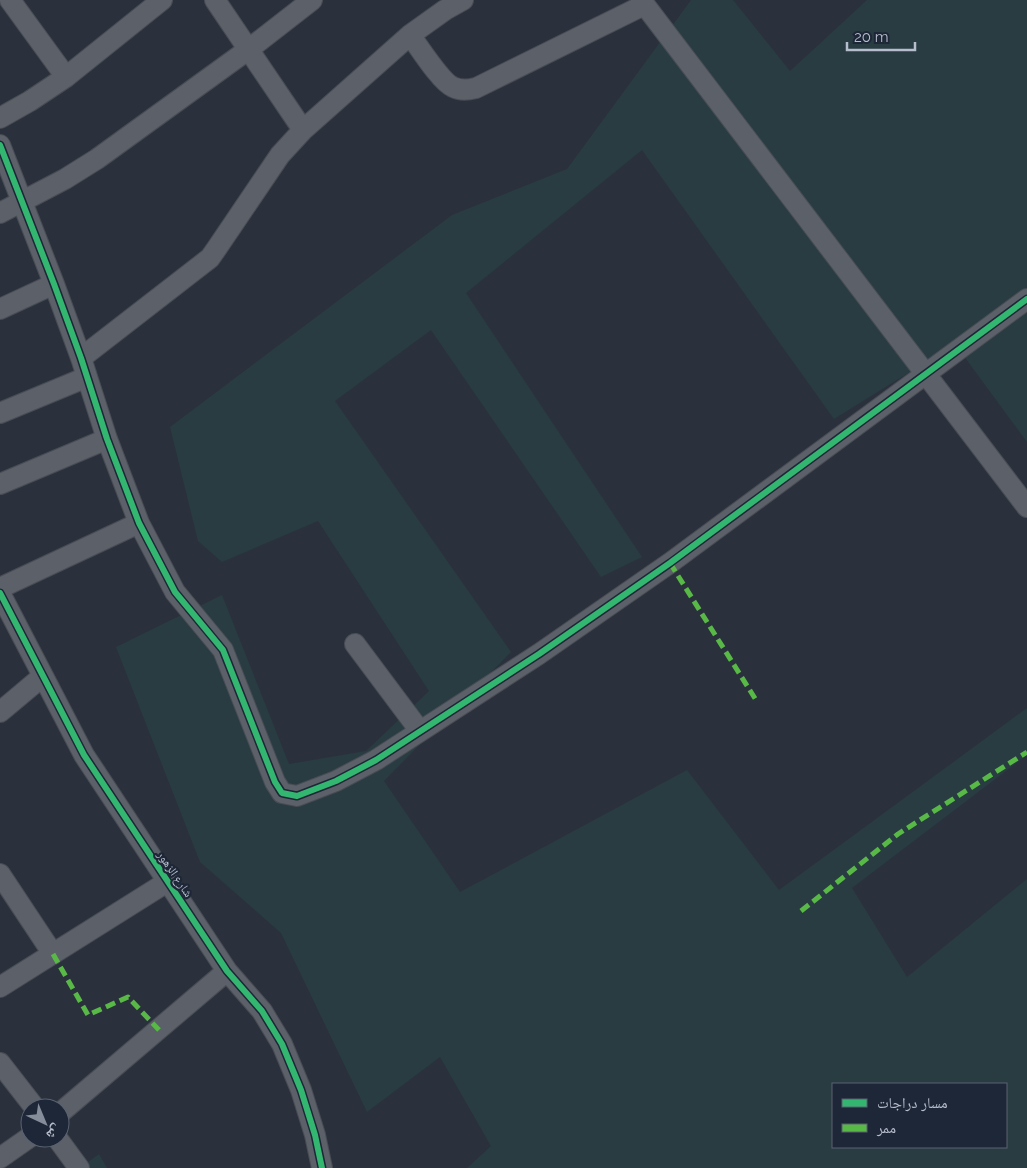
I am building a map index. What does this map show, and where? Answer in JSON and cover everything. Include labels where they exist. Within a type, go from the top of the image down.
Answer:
[{"type":"street","points":[[0,118],[66,77],[162,0]]},
{"type":"street","points":[[215,0],[303,130]]},
{"type":"street","points":[[0,213],[65,179],[97,159],[249,49],[312,0]]},
{"type":"street","points":[[81,358],[210,258],[280,155],[303,130],[445,5],[463,0]]},
{"type":"street","points":[[410,35],[442,78],[452,87],[464,90],[476,88],[642,2],[1027,506]]},
{"type":"street","points":[[8,7],[66,77]]},
{"type":"street","points":[[0,145],[54,284],[81,358],[107,439],[139,524],[175,592],[223,650],[275,782],[282,793],[297,796],[336,781],[376,760],[539,654],[670,563],[1027,299]]},
{"type":"street","points":[[0,309],[54,284]]},
{"type":"street","points":[[0,413],[87,377]]},
{"type":"street","points":[[0,484],[107,439]]},
{"type":"street","points":[[0,588],[139,524]]},
{"type":"street","name":"شارع الزهور","points":[[0,593],[84,755],[166,882],[227,971],[262,1011],[282,1044],[301,1090],[316,1135],[322,1168]]},
{"type":"street","points":[[354,644],[420,730]]},
{"type":"street","points":[[0,712],[43,676]]},
{"type":"street","points":[[0,874],[53,954]]},
{"type":"street","points":[[0,987],[166,882]]},
{"type":"street","points":[[70,1104],[227,971]]},
{"type":"street","points":[[0,1063],[27,1098]]},
{"type":"street","points":[[0,1158],[20,1143]]},
{"type":"street","points":[[64,1148],[79,1168]]},
{"type":"shaded area","points":[[691,0],[733,0],[790,71],[867,0],[1027,0],[1027,442],[955,344],[834,419],[642,150],[466,293],[642,557],[601,577],[431,330],[335,401],[511,652],[384,781],[460,892],[687,770],[779,890],[1027,708],[1027,755],[852,888],[907,977],[1027,879],[1027,1168],[467,1168],[491,1146],[440,1057],[367,1112],[281,933],[200,862],[116,647],[222,595],[289,764],[366,751],[429,691],[318,521],[222,562],[198,541],[170,427],[452,215],[567,169]]},
{"type":"shaded area","points":[[99,1154],[107,1168],[80,1168]]},
{"type":"marked path","points":[[670,563],[756,700]]},
{"type":"marked path","points":[[801,911],[898,834],[1027,752]]},
{"type":"marked path","points":[[53,954],[88,1015],[128,997],[159,1030]]},
{"type":"cycle path","points":[[0,145],[54,284],[81,358],[107,439],[139,523],[175,592],[223,650],[275,782],[282,793],[297,796],[336,781],[376,760],[539,654],[670,563],[1027,299]]},
{"type":"cycle path","points":[[0,593],[84,755],[227,971],[262,1011],[282,1044],[301,1090],[315,1135],[322,1168]]}]
